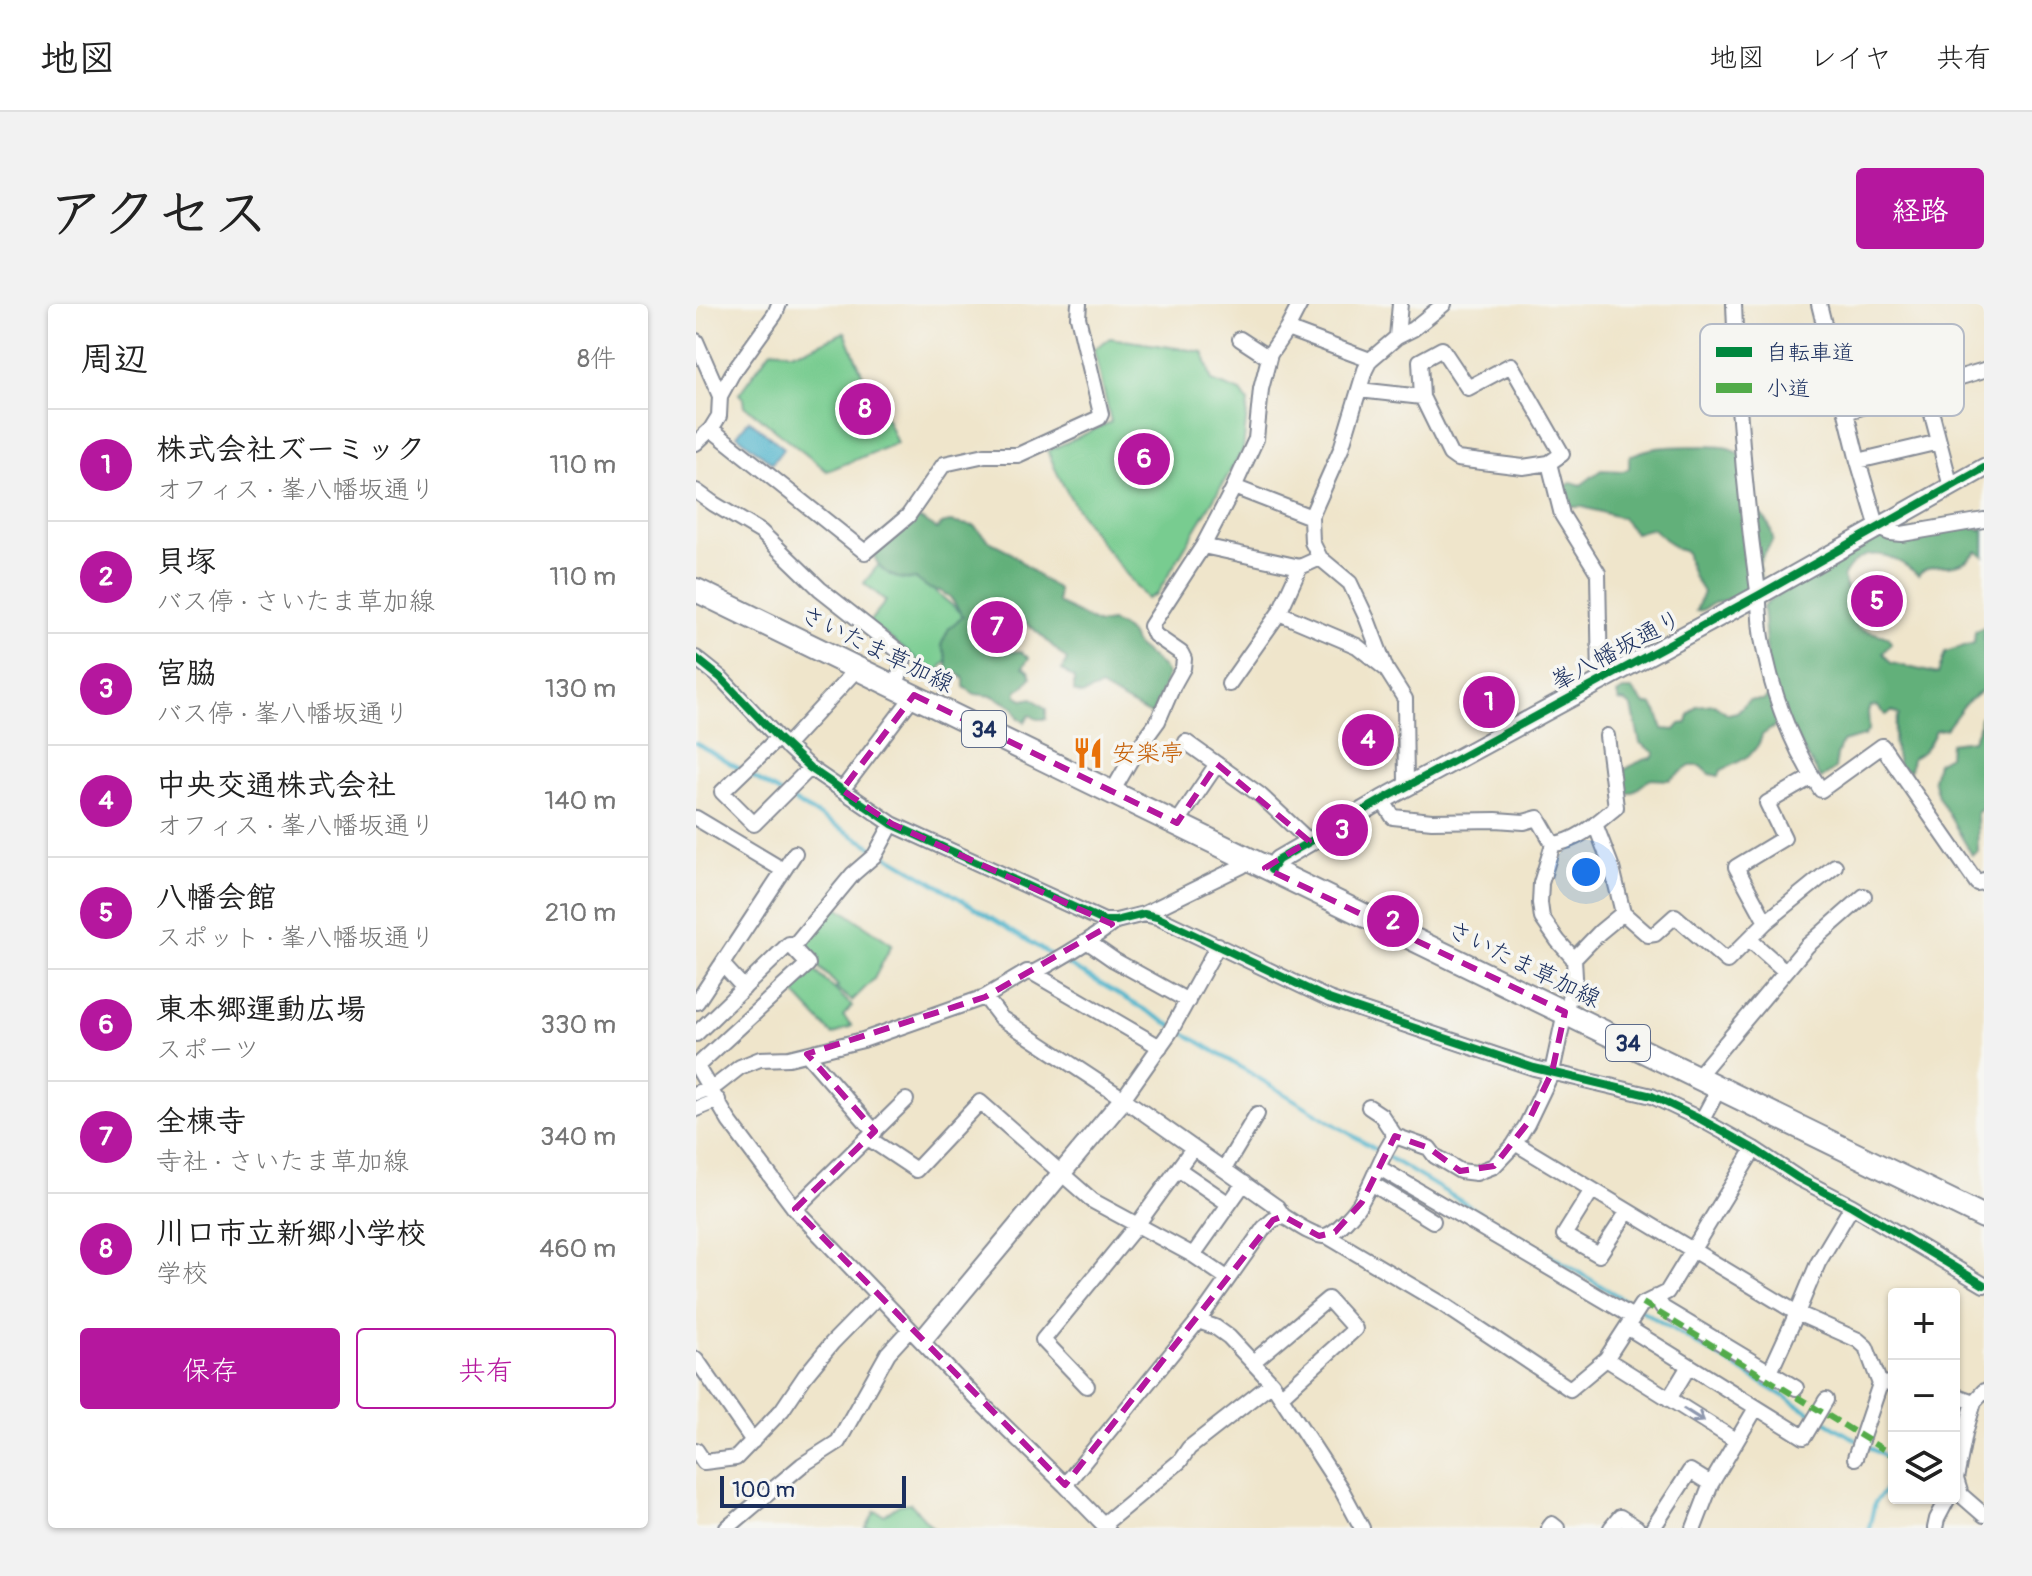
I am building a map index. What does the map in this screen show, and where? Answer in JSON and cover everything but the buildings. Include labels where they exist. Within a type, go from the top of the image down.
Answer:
[{"type":"main road","name":"さいたま草加線","points":[[696,590],[1984,1217]]},
{"type":"street","points":[[696,443],[719,416],[720,396],[779,304]]},
{"type":"street","points":[[711,429],[865,552],[908,516],[944,464],[985,455],[1018,455],[1099,418],[1101,414],[1078,317],[1079,304]]},
{"type":"street","points":[[1112,792],[1158,721],[1183,668],[1181,653],[1155,635],[1151,626],[1203,546],[1234,487],[1256,439],[1261,389],[1269,358],[1300,304]]},
{"type":"street","points":[[1397,337],[1400,304]]},
{"type":"street","points":[[1406,786],[1405,699],[1386,669],[1350,583],[1320,558],[1312,542],[1311,517],[1341,449],[1370,360],[1444,304]]},
{"type":"street","points":[[1734,304],[1735,324]]},
{"type":"street","points":[[1287,329],[1370,360]]},
{"type":"street","points":[[1240,339],[1269,358]]},
{"type":"street","points":[[696,341],[720,396]]},
{"type":"street","points":[[1442,349],[1468,388],[1511,365],[1562,454],[1549,463],[1523,467],[1457,459],[1450,454],[1422,397],[1420,361],[1442,349]]},
{"type":"street","points":[[1964,376],[1984,370]]},
{"type":"street","points":[[1359,390],[1422,397]]},
{"type":"street","points":[[1740,416],[1762,638],[1777,702],[1792,740],[1821,790],[1882,746],[1977,883],[1984,880]]},
{"type":"street","points":[[1847,416],[1878,528],[1902,534],[1984,520]]},
{"type":"street","points":[[1932,416],[1951,487]]},
{"type":"street","points":[[1858,461],[1939,442]]},
{"type":"street","points":[[1549,463],[1562,515],[1598,573],[1600,681]]},
{"type":"street","name":"峯八幡坂通り","points":[[1271,870],[1278,860],[1406,786],[1759,595],[1984,468]]},
{"type":"street","points":[[1234,487],[1311,517]]},
{"type":"street","points":[[696,491],[761,532],[820,589],[905,656],[905,691],[842,790]]},
{"type":"street","points":[[1203,546],[1300,567],[1320,558]]},
{"type":"street","points":[[1229,684],[1279,613],[1300,567]]},
{"type":"street","points":[[1279,613],[1357,646],[1386,669]]},
{"type":"street","points":[[696,658],[721,678],[810,768],[892,824],[1104,921],[1144,914],[1242,866],[1246,858]]},
{"type":"street","points":[[810,768],[754,824],[722,792],[782,742],[857,669]]},
{"type":"street","points":[[1553,844],[1565,843],[1616,807],[1607,736]]},
{"type":"street","points":[[1186,742],[1260,795],[1309,841]]},
{"type":"street","points":[[1177,823],[1217,764]]},
{"type":"street","points":[[1766,922],[1736,867],[1784,838],[1767,803],[1812,777]]},
{"type":"street","points":[[1369,1107],[1381,1115],[1395,1136],[1429,1148],[1435,1156],[1460,1171],[1476,1173],[1494,1166],[1527,1124],[1552,1072],[1575,977],[1574,959],[1542,918],[1541,883],[1553,844],[1538,818],[1524,822],[1432,821],[1393,817],[1382,800]]},
{"type":"street","points":[[696,818],[783,870]]},
{"type":"street","points":[[792,947],[853,874],[877,851],[892,824]]},
{"type":"street","points":[[1595,824],[1612,868],[1623,913],[1648,935],[1655,934],[1675,916],[1727,961],[1766,922],[1835,866]]},
{"type":"street","points":[[697,1002],[795,853]]},
{"type":"street","points":[[1697,1077],[1818,935],[1864,896]]},
{"type":"street","points":[[1574,959],[1623,913]]},
{"type":"street","points":[[1144,914],[1218,945],[1329,999],[1552,1072],[1652,1096],[1754,1149],[1798,1178],[1852,1206],[1984,1285]]},
{"type":"street","points":[[1033,973],[1088,942],[1116,921]]},
{"type":"street","points":[[1749,939],[1785,971]]},
{"type":"street","points":[[1088,942],[1188,1001]]},
{"type":"street","points":[[696,1034],[789,944],[808,964],[697,1065],[708,1094],[795,1209],[980,1402],[1105,1526],[1180,1461],[1189,1448],[1272,1383]]},
{"type":"street","points":[[727,1528],[802,1465],[838,1442],[888,1353],[918,1336],[1122,1101],[1173,1026],[1218,945]]},
{"type":"street","points":[[722,964],[744,988]]},
{"type":"street","points":[[696,1109],[717,1085],[740,1067],[760,1059],[789,1058],[863,1040],[985,997],[1027,972],[1160,1047]]},
{"type":"street","points":[[985,997],[1001,1018],[1244,1183],[1277,1207],[1283,1216],[1319,1236],[1335,1232],[1362,1202],[1395,1136]]},
{"type":"street","points":[[807,1054],[871,1135],[916,1170],[980,1102],[1093,1201],[1193,1255],[1227,1278]]},
{"type":"street","points":[[1702,1120],[1719,1088]]},
{"type":"street","points":[[795,1209],[906,1100]]},
{"type":"street","points":[[1224,1169],[1257,1114]]},
{"type":"street","points":[[1515,1143],[1797,1313],[1858,1340],[1866,1347],[1887,1383],[1859,1447]]},
{"type":"street","points":[[1087,1386],[1043,1340],[1137,1225],[1193,1148]]},
{"type":"street","points":[[1327,1236],[1444,1305],[1570,1389],[1606,1359],[1634,1315],[1667,1292],[1754,1149]]},
{"type":"street","points":[[1382,1158],[1634,1315],[1689,1366],[1804,1437],[1820,1410]]},
{"type":"street","points":[[1178,1169],[1229,1204]]},
{"type":"street","points":[[1193,1255],[1244,1183]]},
{"type":"street","points":[[1371,1183],[1433,1221]]},
{"type":"street","points":[[1592,1190],[1564,1235],[1599,1255],[1628,1211]]},
{"type":"street","points":[[1770,1372],[1818,1263],[1852,1206]]},
{"type":"street","points":[[1065,1485],[1198,1321],[1264,1228],[1283,1216]]},
{"type":"street","points":[[696,1450],[704,1462],[736,1458],[782,1410],[832,1343],[878,1296]]},
{"type":"street","points":[[1656,1297],[1663,1308],[1796,1388]]},
{"type":"street","points":[[1253,1362],[1328,1299],[1355,1329],[1281,1396]]},
{"type":"street","points":[[1198,1321],[1222,1332],[1272,1383],[1341,1489],[1362,1528]]},
{"type":"street","points":[[696,1359],[753,1441]]},
{"type":"street","points":[[1606,1359],[1735,1440]]},
{"type":"street","points":[[1669,1399],[1689,1366]]},
{"type":"street","points":[[1960,1454],[1979,1396]]},
{"type":"street","points":[[1694,1528],[1711,1484],[1756,1408]]},
{"type":"street","points":[[1653,1528],[1690,1471],[1711,1484]]},
{"type":"street","points":[[1960,1495],[1982,1509]]},
{"type":"street","points":[[1935,1528],[1944,1504]]},
{"type":"street","points":[[1611,1528],[1620,1517],[1637,1528]]},
{"type":"street","points":[[1549,1528],[1552,1524],[1557,1528]]},
{"type":"highlighted area","points":[[914,695],[1177,823],[1217,764],[1309,841],[1265,868],[1565,1012],[1552,1072],[1527,1124],[1494,1166],[1460,1171],[1429,1148],[1395,1136],[1362,1202],[1335,1232],[1319,1236],[1283,1216],[1273,1220],[1065,1485],[795,1209],[875,1131],[807,1054],[985,997],[1112,924],[892,824],[842,790]]},
{"type":"green space","points":[[845,332],[870,393],[875,392],[897,443],[827,471],[745,406],[739,394],[771,350],[797,351]]},
{"type":"green space","points":[[1110,338],[1203,352],[1212,381],[1241,392],[1248,402],[1243,450],[1157,594],[1147,599],[1078,510],[1048,451],[1111,422],[1094,349]]},
{"type":"green space","points":[[1666,447],[1728,448],[1744,459],[1750,474],[1751,507],[1766,521],[1773,540],[1759,562],[1761,582],[1747,595],[1696,611],[1703,592],[1693,576],[1686,552],[1675,548],[1652,528],[1635,533],[1622,518],[1561,503],[1562,489],[1572,482],[1581,485],[1601,470],[1629,469],[1629,457],[1638,453]]},
{"type":"green space","points":[[919,518],[937,529],[950,522],[974,526],[989,541],[1007,550],[1058,589],[1058,603],[1098,624],[1111,622],[1121,626],[1168,675],[1152,715],[1100,687],[1082,695],[1074,692],[1074,679],[1062,670],[1067,660],[1032,628],[1012,615],[1002,613],[990,615],[976,625],[978,633],[994,653],[1020,651],[1029,658],[1023,667],[1031,677],[1017,690],[1017,695],[1024,700],[1032,698],[1046,709],[1046,719],[1030,715],[1025,722],[1018,717],[1014,707],[993,696],[975,694],[964,687],[964,679],[958,673],[948,672],[941,645],[949,628],[963,616],[950,597],[916,579],[890,575],[874,556],[894,534]]},
{"type":"green space","points":[[1960,518],[1981,530],[1984,527],[1984,556],[1977,551],[1961,563],[1931,567],[1918,575],[1888,557],[1868,555],[1851,566],[1843,577],[1854,603],[1853,623],[1861,629],[1888,637],[1891,643],[1883,653],[1891,663],[1938,674],[1945,652],[1974,643],[1975,631],[1984,627],[1984,689],[1966,703],[1946,729],[1936,730],[1927,747],[1912,758],[1910,771],[1899,766],[1896,754],[1894,734],[1899,715],[1893,711],[1886,715],[1877,706],[1868,711],[1869,729],[1864,736],[1842,742],[1835,769],[1821,779],[1788,724],[1777,725],[1762,735],[1751,753],[1721,770],[1719,776],[1710,774],[1701,766],[1690,766],[1669,780],[1650,779],[1632,793],[1622,793],[1618,773],[1652,758],[1655,753],[1640,743],[1632,707],[1619,701],[1617,694],[1632,690],[1645,705],[1651,704],[1657,711],[1663,729],[1675,730],[1680,724],[1687,723],[1697,706],[1714,704],[1728,714],[1737,712],[1749,700],[1763,700],[1770,695],[1763,607],[1775,596],[1864,545],[1944,520]]},
{"type":"green space","points":[[888,553],[975,624],[936,674],[869,622],[886,601],[864,583]]},
{"type":"green space","points":[[1984,715],[1984,807],[1977,813],[1978,852],[1972,855],[1938,796],[1933,779],[1937,763],[1949,756],[1950,743],[1973,740],[1980,717]]},
{"type":"green space","points":[[833,904],[892,944],[874,979],[852,1001],[797,945]]},
{"type":"green space","points":[[811,967],[852,1006],[843,1016],[852,1026],[833,1035],[789,988]]},
{"type":"green space","points":[[910,1503],[933,1528],[866,1528],[875,1511],[884,1515],[899,1505]]},
{"type":"water","points":[[749,420],[784,448],[772,463],[737,435]]},
{"type":"waterway","points":[[696,743],[780,793]]},
{"type":"waterway","points":[[787,797],[1054,957]]},
{"type":"waterway","points":[[1062,961],[1380,1152]]},
{"type":"waterway","points":[[1388,1157],[1856,1440]]},
{"type":"waterway","points":[[1864,1444],[1888,1458]]},
{"type":"waterway","points":[[1869,1528],[1875,1502],[1888,1489]]},
{"type":"waterway","points":[[1960,1504],[1984,1524]]},
{"type":"marked path","points":[[1643,1303],[1888,1452]]},
{"type":"cycle path","points":[[1271,870],[1278,860],[1382,800],[1759,595],[1984,468]]},
{"type":"cycle path","points":[[696,658],[721,678],[810,768],[892,824],[1104,921],[1144,914],[1157,917],[1329,999],[1534,1068],[1652,1096],[1754,1149],[1798,1178],[1852,1206],[1984,1285]]},
{"type":"place","name":"川口市立新郷小学校","points":[[865,409]]},
{"type":"place","name":"東本郷運動広場","points":[[1144,459]]},
{"type":"place","name":"八幡会館","points":[[1877,601]]},
{"type":"place","name":"全棟寺","points":[[997,627]]},
{"type":"place","name":"株式会社ズーミック","points":[[1489,702]]},
{"type":"place","name":"中央交通株式会社","points":[[1368,740]]},
{"type":"place","name":"安楽亭","points":[[1088,753]]},
{"type":"place","name":"宮脇","points":[[1342,830]]},
{"type":"place","name":"貝塚","points":[[1393,921]]}]
